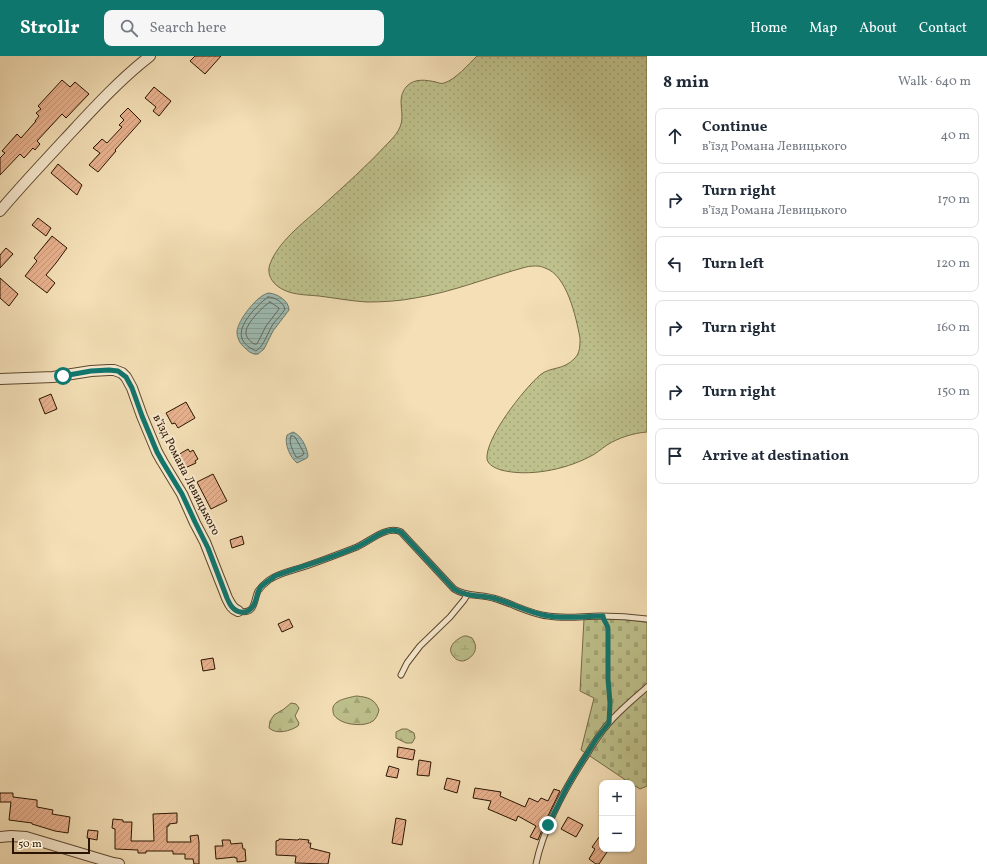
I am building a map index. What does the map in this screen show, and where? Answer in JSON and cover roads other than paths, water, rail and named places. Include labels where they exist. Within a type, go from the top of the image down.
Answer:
[{"type":"street","points":[[0,211],[29,177],[84,119],[150,56]]},
{"type":"street","name":"в’їзд Романа Левицького","points":[[0,379],[53,377],[102,370],[114,370],[122,373],[132,388],[147,429],[160,456],[182,494],[205,542],[227,598],[235,610],[238,611]]},
{"type":"street","points":[[0,837],[26,837],[119,864]]},
{"type":"lane","points":[[238,611],[245,612],[250,610],[254,606],[260,589],[268,580],[275,576],[347,551],[384,532],[392,530],[401,532],[454,589],[462,594],[492,598],[548,616],[571,618],[603,616],[647,619]]},
{"type":"lane","points":[[401,675],[407,663],[420,646],[450,617],[467,595]]},
{"type":"lane","points":[[536,864],[544,834],[567,787],[594,743],[609,723],[647,687]]},
{"type":"water","points":[[269,293],[282,298],[289,307],[289,310],[273,331],[264,349],[258,354],[254,354],[248,351],[240,343],[237,334],[238,327],[244,315],[254,303],[259,298]]},
{"type":"water","points":[[293,432],[299,436],[303,442],[308,456],[297,463],[290,454],[286,442],[287,435]]}]
